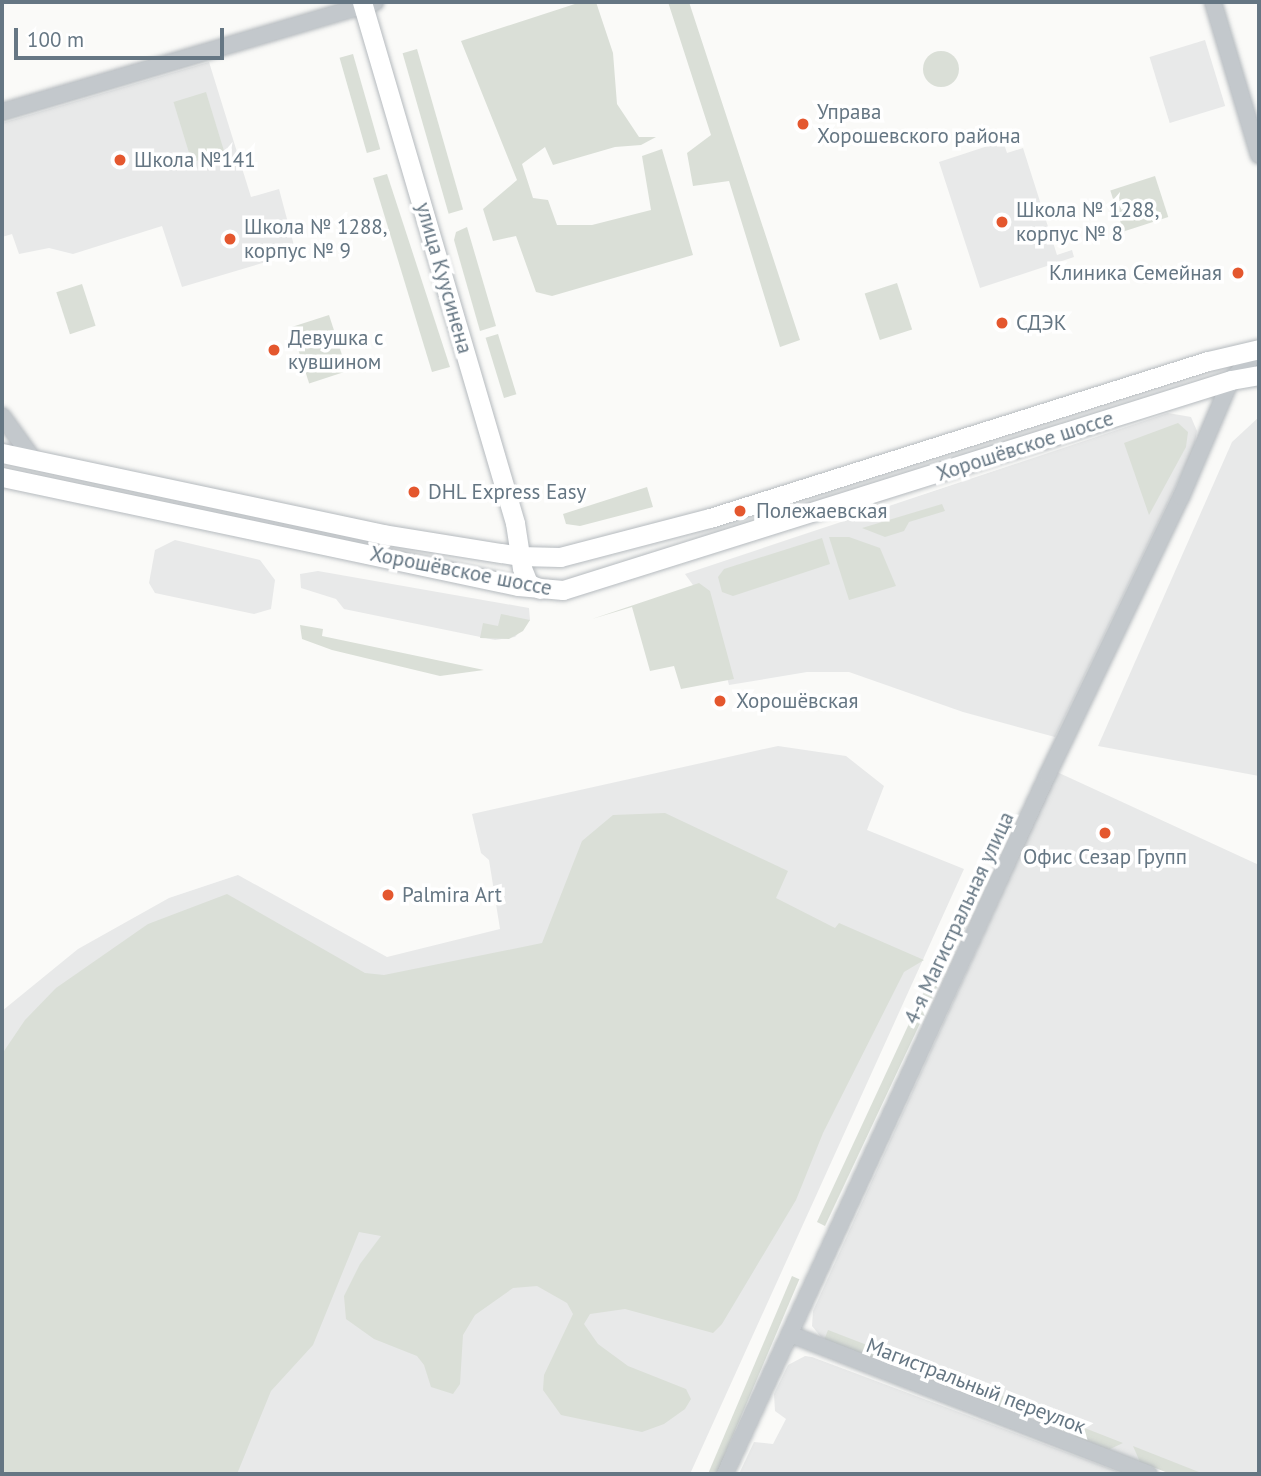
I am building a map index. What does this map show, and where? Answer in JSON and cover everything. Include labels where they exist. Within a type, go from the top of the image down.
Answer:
[{"type":"main road","name":"улица Куусинена","points":[[367,3],[505,485],[519,556],[528,583],[544,590]]},
{"type":"main road","name":"Хорошёвское шоссе","points":[[2,453],[300,518],[519,556],[576,555],[710,518],[1208,361],[1259,350]]},
{"type":"main road","name":"Хорошёвское шоссе","points":[[2,477],[544,590],[573,589],[1231,380],[1259,375]]},
{"type":"main road","points":[[475,576],[504,577],[515,568],[519,556]]},
{"type":"street","points":[[1213,2],[1259,155]]},
{"type":"street","points":[[2,112],[367,3]]},
{"type":"street","points":[[1208,361],[1225,363],[1231,380],[1259,350]]},
{"type":"street","name":"4-я Магистральная улица","points":[[725,1474],[1048,774],[1187,485],[1231,380]]},
{"type":"street","points":[[2,416],[33,459]]},
{"type":"street","name":"Магистральный переулок","points":[[790,1335],[1149,1474]]},
{"type":"shaded area","points":[[581,2],[596,2],[613,53],[617,104],[639,137],[656,137],[641,145],[615,147],[553,165],[545,147],[522,164],[533,198],[548,200],[557,225],[592,225],[651,210],[642,156],[662,149],[693,255],[552,296],[536,292],[516,236],[493,241],[483,209],[517,180],[461,41]]},
{"type":"shaded area","points":[[668,2],[689,2],[800,340],[780,347],[729,181],[693,186],[687,153],[711,135]]},
{"type":"shaded area","points":[[1205,40],[1225,106],[1170,123],[1150,57]]},
{"type":"shaded area","points":[[417,49],[463,210],[449,214],[403,53]]},
{"type":"shaded area","points":[[941,51],[954,56],[959,69],[954,82],[941,87],[928,82],[923,69],[928,56]]},
{"type":"shaded area","points":[[353,54],[380,149],[367,153],[340,58]]},
{"type":"shaded area","name":"Школа №141","points":[[209,62],[251,197],[279,189],[296,253],[182,287],[162,226],[73,254],[49,248],[19,254],[12,234],[2,237],[2,123]]},
{"type":"shaded area","points":[[206,92],[224,152],[192,162],[173,102]]},
{"type":"shaded area","name":"Школа № 1288, корпус № 8","points":[[1003,141],[1007,153],[1023,148],[1057,255],[1072,250],[1074,257],[980,288],[939,162]]},
{"type":"shaded area","points":[[387,174],[450,367],[432,372],[373,178]]},
{"type":"shaded area","points":[[1155,176],[1168,217],[1124,231],[1110,191]]},
{"type":"shaded area","points":[[467,227],[496,326],[480,331],[454,240],[456,232]]},
{"type":"shaded area","points":[[897,283],[912,330],[880,340],[865,294]]},
{"type":"shaded area","points":[[82,284],[96,326],[70,334],[56,292]]},
{"type":"shaded area","points":[[329,315],[347,371],[309,383],[291,327]]},
{"type":"shaded area","points":[[498,334],[516,394],[504,398],[486,338]]},
{"type":"shaded area","points":[[1168,413],[1191,417],[1197,431],[1194,448],[1055,737],[963,712],[849,672],[807,672],[729,685],[708,606],[685,574]]},
{"type":"shaded area","points":[[1259,417],[1259,776],[1098,746],[1232,442]]},
{"type":"shaded area","points":[[1178,423],[1188,432],[1186,447],[1149,515],[1124,443]]},
{"type":"shaded area","points":[[647,487],[653,507],[580,526],[566,524],[563,514]]},
{"type":"shaded area","points":[[942,504],[945,511],[909,522],[904,531],[885,537],[862,528]]},
{"type":"shaded area","points":[[829,537],[849,537],[880,548],[896,586],[849,600]]},
{"type":"shaded area","points":[[822,538],[830,564],[733,596],[722,592],[718,577],[724,569]]},
{"type":"shaded area","points":[[175,540],[260,560],[275,580],[271,609],[254,614],[155,593],[149,583],[155,550]]},
{"type":"shaded area","points":[[318,571],[529,608],[530,620],[515,637],[495,640],[344,609],[336,599],[301,588],[300,574]]},
{"type":"shaded area","points":[[699,583],[710,591],[734,679],[681,689],[674,666],[650,671],[632,607],[592,619]]},
{"type":"shaded area","points":[[501,614],[530,620],[523,631],[509,639],[480,638],[483,623],[498,626]]},
{"type":"shaded area","points":[[300,625],[323,629],[322,636],[484,670],[440,676],[332,650],[302,639]]},
{"type":"shaded area","points":[[778,746],[846,756],[884,786],[867,830],[964,869],[690,1474],[2,1474],[2,1011],[78,949],[169,898],[238,875],[387,957],[500,929],[489,860],[481,853],[472,814]]},
{"type":"shaded area","points":[[1057,772],[1259,865],[1259,1474],[1171,1474],[1075,1437],[1077,1429],[1003,1400],[1000,1408],[821,1337],[812,1326],[813,1311]]},
{"type":"shaded area","points":[[665,813],[788,871],[776,898],[835,928],[839,923],[924,960],[904,972],[823,1133],[796,1200],[722,1324],[713,1333],[625,1309],[590,1314],[584,1324],[598,1344],[628,1366],[686,1389],[691,1399],[685,1409],[664,1424],[642,1432],[561,1415],[543,1390],[544,1375],[573,1314],[567,1303],[537,1286],[513,1288],[475,1315],[463,1335],[460,1384],[453,1394],[431,1387],[424,1365],[417,1356],[374,1339],[346,1319],[344,1296],[360,1264],[381,1236],[359,1232],[313,1345],[271,1391],[237,1474],[2,1474],[2,1054],[25,1020],[56,988],[148,924],[227,894],[365,973],[384,975],[542,943],[582,841],[613,815]]},
{"type":"shaded area","points":[[971,890],[976,904],[825,1226],[817,1222]]},
{"type":"shaded area","points":[[792,1276],[799,1279],[717,1474],[708,1474]]},
{"type":"shaded area","points":[[828,1330],[896,1356],[893,1365],[824,1339]]},
{"type":"shaded area","points":[[805,1356],[1124,1474],[739,1474],[754,1442],[773,1444],[786,1419],[775,1411],[774,1394],[788,1365]]},
{"type":"shaded area","points":[[949,1375],[1123,1443],[1108,1450],[1075,1437],[1077,1429],[1003,1401],[1000,1408],[954,1389]]},
{"type":"shaded area","points":[[1133,1446],[1204,1474],[1171,1474],[1140,1462]]},
{"type":"place","name":"Управа Хорошевского района","points":[[803,124]]},
{"type":"place","name":"Школа №141","points":[[120,160]]},
{"type":"place","name":"Школа № 1288, корпус № 8","points":[[1002,222]]},
{"type":"place","name":"Школа № 1288, корпус № 9","points":[[230,239]]},
{"type":"place","name":"Клиника Семейная","points":[[1238,273]]},
{"type":"place","name":"СДЭК","points":[[1002,323]]},
{"type":"place","name":"Девушка с кувшином","points":[[274,350]]},
{"type":"place","name":"DHL Express Easy","points":[[414,492]]},
{"type":"place","name":"Полежаевская","points":[[740,511]]},
{"type":"place","name":"Хорошёвская","points":[[720,701]]},
{"type":"place","name":"Офис Сезар Групп","points":[[1105,833]]},
{"type":"place","name":"Palmira Art","points":[[388,895]]}]
